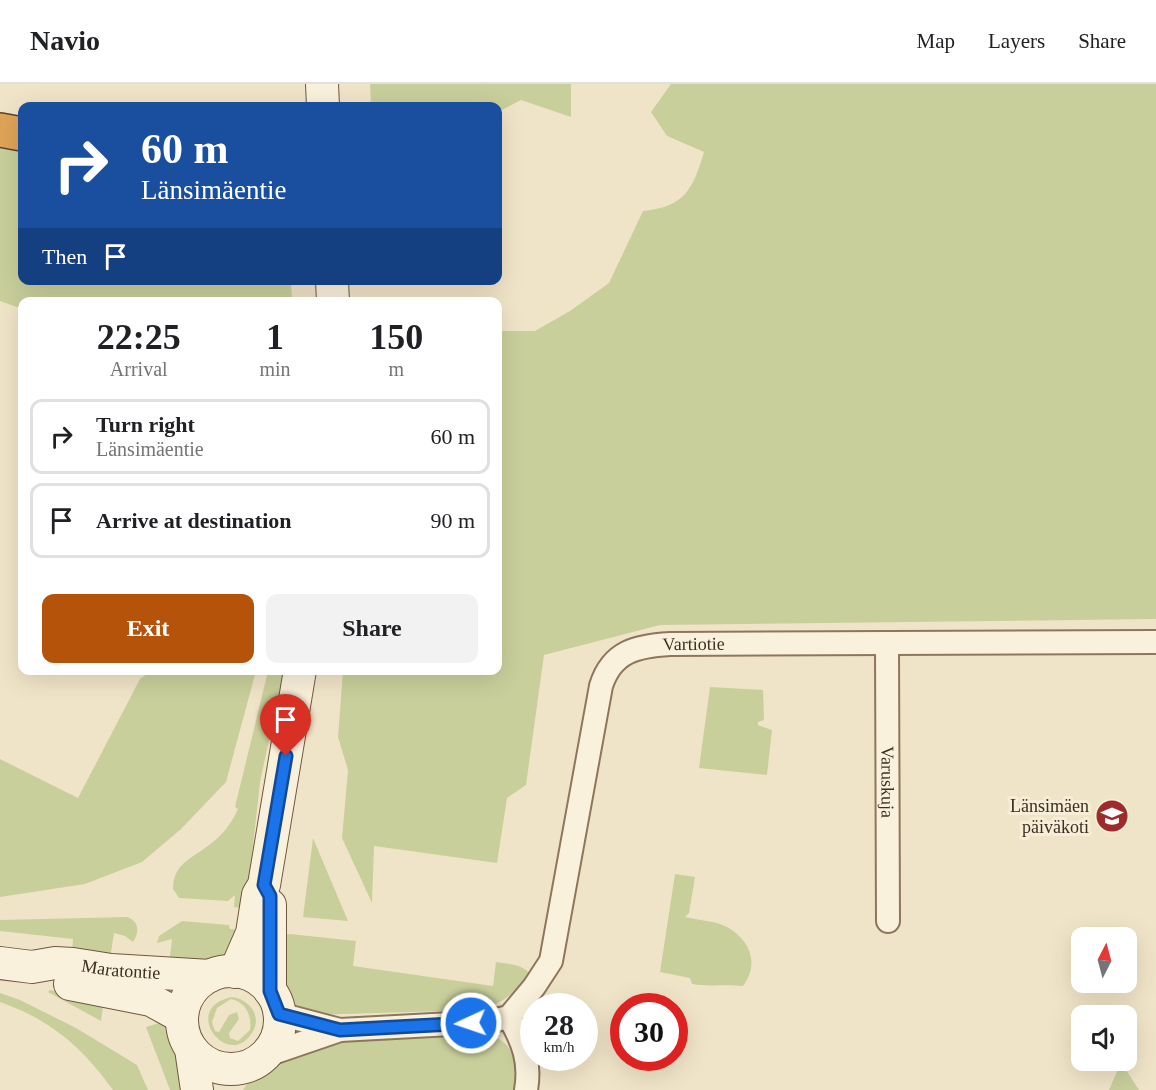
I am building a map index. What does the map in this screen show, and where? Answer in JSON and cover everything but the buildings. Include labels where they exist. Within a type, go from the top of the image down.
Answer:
[{"type":"highway","points":[[0,130],[18,133]]},
{"type":"main road","points":[[322,84],[323,102]]},
{"type":"main road","points":[[197,1090],[191,1049],[183,1029],[184,1007],[194,989],[222,974],[252,933],[258,896],[264,885],[299,675]]},
{"type":"main road","points":[[191,1049],[213,1066],[246,1072],[277,1037],[270,896],[264,885]]},
{"type":"main road","name":"Maratontie","points":[[0,963],[32,967],[55,963],[111,970],[222,974]]},
{"type":"main road","name":"Maratontie","points":[[32,967],[52,981],[151,1000],[182,1017]]},
{"type":"main road","points":[[222,974],[254,978],[274,1002]]},
{"type":"street","name":"Vartiotie","points":[[509,1017],[534,987],[551,961],[597,703],[604,675],[619,657],[638,647],[670,645],[1156,642]]},
{"type":"street","name":"Varuskuja","points":[[887,644],[888,921]]},
{"type":"street","points":[[274,1002],[340,1030]]},
{"type":"street","points":[[246,1072],[340,1030],[488,1022],[509,1017],[526,1052],[528,1066],[526,1090]]},
{"type":"green space","points":[[370,84],[571,84],[571,117],[521,100],[502,110],[502,102],[371,102]]},
{"type":"green space","points":[[671,84],[1156,84],[1156,619],[660,625],[544,655],[526,785],[507,798],[497,863],[374,846],[372,903],[342,838],[348,770],[338,737],[343,675],[502,675],[502,331],[535,331],[570,311],[609,283],[643,211],[669,205],[685,194],[691,186],[704,152],[667,136],[651,112]]},
{"type":"green space","points":[[0,146],[18,149],[18,285],[291,285],[292,297],[18,297],[18,308],[0,301]]},
{"type":"green space","points":[[146,675],[255,675],[226,782],[181,829],[142,862],[85,884],[0,897],[0,759],[78,798],[140,679]]},
{"type":"green space","points":[[267,675],[283,675],[260,782],[246,909],[234,907],[235,895],[228,901],[179,898],[173,889],[176,873],[185,862],[218,837],[238,809],[235,807]]},
{"type":"green space","points":[[710,687],[763,690],[764,720],[758,722],[758,725],[772,730],[767,775],[699,768]]},
{"type":"green space","points":[[313,838],[348,921],[303,917]]},
{"type":"green space","points":[[675,874],[695,877],[689,913],[685,917],[723,925],[735,932],[747,946],[751,969],[743,986],[692,984],[690,978],[660,972]]},
{"type":"green space","points":[[127,917],[136,924],[135,938],[133,942],[125,936],[114,933],[110,959],[72,952],[73,939],[0,931],[0,920]]},
{"type":"green space","points":[[182,921],[229,925],[230,929],[245,930],[229,953],[215,963],[169,964],[172,939],[157,943],[159,936]]},
{"type":"green space","points":[[290,934],[356,941],[353,966],[493,986],[496,962],[519,966],[530,974],[507,998],[476,1010],[312,1015],[290,1001],[281,983],[280,936]]},
{"type":"green space","points":[[50,990],[104,1000],[101,1021],[48,992]]},
{"type":"green space","points":[[0,993],[20,1000],[76,1028],[137,1065],[148,1090],[113,1090],[77,1048],[35,1017],[0,1002]]},
{"type":"green space","points":[[232,997],[238,998],[252,1009],[256,1020],[255,1027],[242,1043],[231,1045],[221,1041],[213,1033],[209,1023],[209,1013],[217,1003]],"holes":[[[231,999],[247,1010],[250,1025],[250,1030],[238,1041],[230,1038],[229,1033],[239,1019],[237,1012],[229,1015],[219,1032],[215,1031],[212,1022],[217,1008]]]},
{"type":"green space","points":[[165,1021],[172,1034],[186,1090],[170,1090],[146,1027]]},
{"type":"green space","points":[[433,1035],[483,1035],[495,1037],[505,1043],[512,1053],[516,1069],[516,1090],[243,1090],[251,1078],[266,1067],[327,1043]]},
{"type":"green space","points":[[1117,1071],[1127,1071],[1139,1090],[1109,1090]]},
{"type":"place","name":"Länsimäen päiväkoti","points":[[1112,816]]},
{"type":"route","points":[[286,756],[264,885],[270,896],[270,991],[279,1014],[332,1026],[340,1030],[471,1023]]}]
